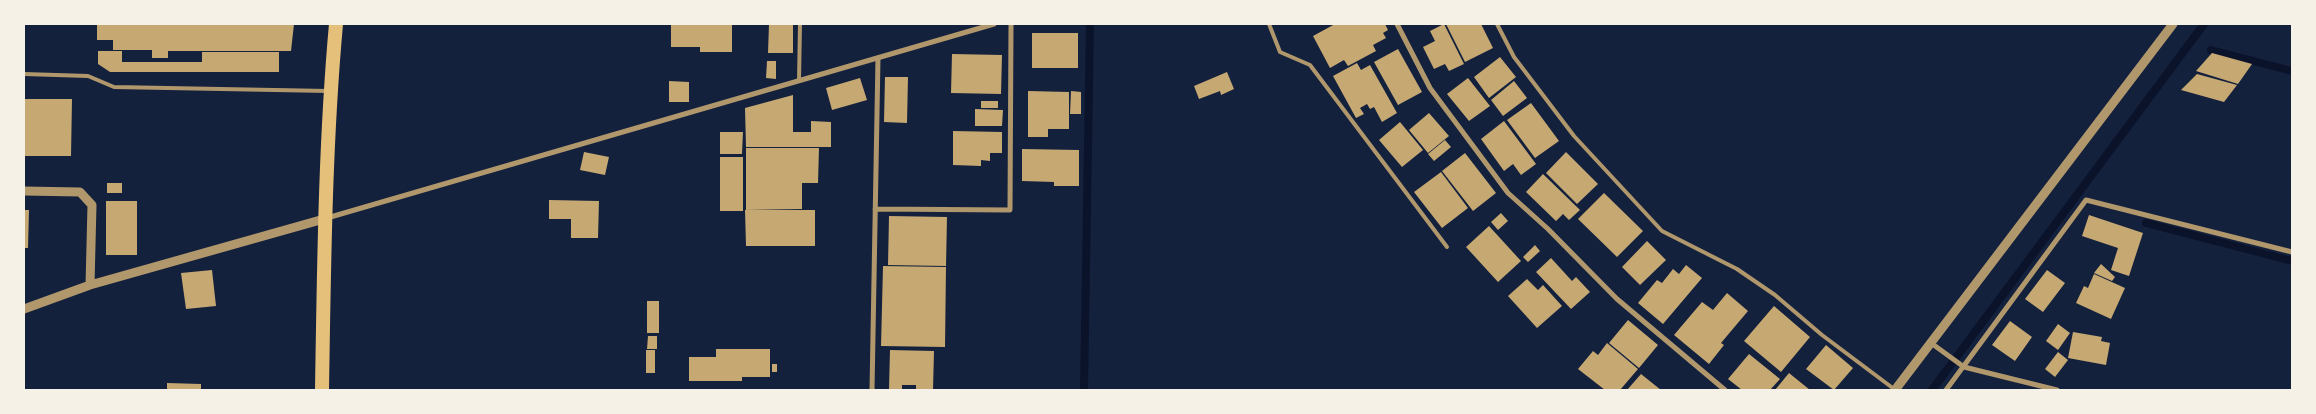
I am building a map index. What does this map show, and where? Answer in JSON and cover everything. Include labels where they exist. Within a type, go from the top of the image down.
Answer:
[{"type":"highway","points":[[322,390],[324,219],[330,91],[336,24]]},
{"type":"street","points":[[24,308],[90,285],[994,24]]},
{"type":"street","points":[[875,209],[1010,210],[1011,24]]},
{"type":"street","points":[[1397,24],[1430,88],[1508,193],[1548,229],[1617,299],[1725,390]]},
{"type":"street","points":[[1895,390],[2173,24]]},
{"type":"street","points":[[872,390],[878,58]]},
{"type":"street","points":[[24,191],[80,192],[92,205],[90,285]]},
{"type":"street","points":[[1946,390],[2086,200],[2292,252]]},
{"type":"street","points":[[1931,343],[1962,366],[2057,390]]},
{"type":"lane","points":[[799,81],[800,24]]},
{"type":"lane","points":[[1270,24],[1280,52],[1310,65],[1447,247]]},
{"type":"lane","points":[[1498,24],[1514,57],[1574,136],[1662,231],[1737,269],[1775,295],[1822,335],[1895,390]]},
{"type":"lane","points":[[24,74],[88,76],[114,87],[330,91]]},
{"type":"building","points":[[97,24],[294,24],[291,51],[168,51],[168,58],[152,58],[152,50],[113,50],[113,40],[97,40]]},
{"type":"building","points":[[671,24],[732,24],[732,52],[700,52],[700,47],[671,47]]},
{"type":"building","points":[[769,24],[793,24],[793,53],[768,53]]},
{"type":"building","points":[[1335,24],[1385,24],[1388,30],[1383,33],[1386,38],[1373,45],[1376,51],[1348,66],[1344,60],[1330,68],[1313,36]]},
{"type":"building","points":[[1444,24],[1464,64],[1449,71],[1445,64],[1434,69],[1423,47],[1435,41],[1430,31]]},
{"type":"building","points":[[1446,24],[1481,24],[1493,48],[1465,62]]},
{"type":"building","points":[[1032,33],[1078,33],[1078,68],[1032,68]]},
{"type":"building","points":[[1398,49],[1422,92],[1398,105],[1374,62]]},
{"type":"building","points":[[98,51],[122,51],[122,62],[202,62],[202,52],[279,52],[279,72],[110,72],[98,64]]},
{"type":"building","points":[[2212,53],[2252,64],[2238,84],[2196,71]]},
{"type":"building","points":[[952,54],[1002,55],[1001,94],[951,93]]},
{"type":"building","points":[[1500,57],[1516,77],[1489,98],[1474,77]]},
{"type":"building","points":[[767,61],[776,61],[776,79],[766,78]]},
{"type":"building","points":[[1357,63],[1361,70],[1370,65],[1397,113],[1382,122],[1374,107],[1370,109],[1367,104],[1360,108],[1364,114],[1356,118],[1333,76]]},
{"type":"building","points":[[1227,72],[1234,89],[1221,95],[1220,91],[1199,99],[1194,86]]},
{"type":"building","points":[[2197,74],[2237,85],[2224,102],[2181,90]]},
{"type":"building","points":[[885,77],[908,77],[907,123],[884,122]]},
{"type":"building","points":[[860,78],[867,100],[832,110],[826,88]]},
{"type":"building","points":[[1468,78],[1490,106],[1469,121],[1447,94]]},
{"type":"building","points":[[669,81],[689,82],[689,102],[669,102]]},
{"type":"building","points":[[1514,81],[1527,98],[1503,116],[1491,100]]},
{"type":"building","points":[[1028,91],[1069,92],[1069,129],[1048,129],[1048,137],[1028,137]]},
{"type":"building","points":[[1071,91],[1081,92],[1081,114],[1070,114]]},
{"type":"building","points":[[793,95],[793,132],[811,132],[811,121],[831,122],[831,147],[746,147],[745,108]]},
{"type":"building","points":[[24,99],[72,99],[71,156],[24,156]]},
{"type":"building","points":[[981,101],[998,101],[998,108],[981,108]]},
{"type":"building","points":[[1531,103],[1559,141],[1535,158],[1507,120]]},
{"type":"building","points":[[975,109],[1003,110],[1002,126],[975,126]]},
{"type":"building","points":[[1429,113],[1449,136],[1428,153],[1409,130]]},
{"type":"building","points":[[1504,121],[1536,164],[1521,175],[1513,164],[1504,171],[1481,139]]},
{"type":"building","points":[[1400,122],[1423,150],[1402,167],[1379,140]]},
{"type":"building","points":[[953,131],[1002,132],[1002,153],[990,153],[990,161],[981,160],[981,166],[953,165]]},
{"type":"building","points":[[720,132],[743,132],[742,154],[720,154]]},
{"type":"building","points":[[1445,140],[1451,147],[1434,161],[1428,154]]},
{"type":"building","points":[[746,148],[819,148],[818,183],[802,183],[802,209],[746,210]]},
{"type":"building","points":[[1022,149],[1079,150],[1079,186],[1054,186],[1054,182],[1022,181]]},
{"type":"building","points":[[584,152],[609,157],[605,175],[580,170]]},
{"type":"building","points":[[1566,152],[1598,184],[1577,204],[1546,173]]},
{"type":"building","points":[[1465,153],[1496,193],[1473,211],[1442,171]]},
{"type":"building","points":[[720,157],[743,157],[743,211],[720,211]]},
{"type":"building","points":[[1441,172],[1468,208],[1442,228],[1414,192]]},
{"type":"building","points":[[1543,174],[1580,210],[1569,220],[1563,214],[1556,221],[1526,192]]},
{"type":"building","points":[[107,183],[122,183],[122,193],[107,193]]},
{"type":"building","points":[[1604,193],[1643,231],[1617,257],[1578,219]]},
{"type":"building","points":[[549,200],[599,201],[598,238],[571,238],[571,219],[549,219]]},
{"type":"building","points":[[106,201],[137,201],[137,255],[106,255]]},
{"type":"building","points":[[24,210],[29,210],[28,248],[24,248]]},
{"type":"building","points":[[745,210],[815,210],[815,246],[746,246]]},
{"type":"building","points":[[1501,213],[1508,221],[1498,230],[1491,222]]},
{"type":"building","points":[[2089,215],[2143,233],[2129,276],[2111,270],[2118,248],[2082,236]]},
{"type":"building","points":[[889,216],[947,217],[946,266],[888,265]]},
{"type":"building","points":[[1489,226],[1521,261],[1498,282],[1466,247]]},
{"type":"building","points":[[1647,241],[1666,260],[1640,285],[1622,267]]},
{"type":"building","points":[[1535,245],[1540,251],[1528,262],[1523,257]]},
{"type":"building","points":[[1551,258],[1572,281],[1576,277],[1590,292],[1571,309],[1536,272]]},
{"type":"building","points":[[2101,264],[2115,277],[2112,281],[2094,273]]},
{"type":"building","points":[[1686,265],[1702,278],[1663,324],[1638,303],[1657,280],[1662,283],[1673,269],[1679,274]]},
{"type":"building","points":[[883,266],[946,267],[945,347],[881,346]]},
{"type":"building","points":[[212,270],[216,306],[186,309],[181,273]]},
{"type":"building","points":[[2047,270],[2065,283],[2043,312],[2025,299]]},
{"type":"building","points":[[2094,274],[2125,288],[2111,319],[2076,303],[2084,286],[2088,288]]},
{"type":"building","points":[[1527,279],[1538,290],[1543,285],[1562,306],[1537,328],[1508,296]]},
{"type":"building","points":[[1727,293],[1748,311],[1721,343],[1724,345],[1709,364],[1674,335],[1702,302],[1713,310]]},
{"type":"building","points":[[647,301],[659,301],[659,333],[647,333]]},
{"type":"building","points":[[1774,306],[1810,337],[1781,372],[1744,341]]},
{"type":"building","points":[[1628,320],[1658,345],[1639,368],[1609,343]]},
{"type":"building","points":[[2010,321],[2032,337],[2015,361],[1992,345]]},
{"type":"building","points":[[2058,324],[2070,333],[2058,350],[2046,341]]},
{"type":"building","points":[[2073,332],[2102,337],[2101,341],[2110,343],[2106,365],[2068,358]]},
{"type":"building","points":[[648,336],[657,336],[657,349],[647,349]]},
{"type":"building","points":[[1607,343],[1638,369],[1620,390],[1605,390],[1578,369],[1593,351],[1598,355]]},
{"type":"building","points":[[1826,345],[1853,368],[1834,390],[1806,369]]},
{"type":"building","points":[[716,349],[770,349],[770,377],[742,377],[742,381],[689,381],[689,357],[716,357]]},
{"type":"building","points":[[646,350],[655,350],[655,373],[646,373]]},
{"type":"building","points":[[890,350],[934,351],[933,390],[916,390],[916,385],[902,385],[902,389],[889,389]]},
{"type":"building","points":[[2058,352],[2068,360],[2055,377],[2045,369]]},
{"type":"building","points":[[1749,354],[1780,379],[1770,390],[1742,390],[1728,379]]},
{"type":"building","points":[[772,364],[777,364],[777,372],[772,372]]},
{"type":"building","points":[[1789,373],[1810,390],[1775,390]]},
{"type":"building","points":[[1641,374],[1661,390],[1627,390]]},
{"type":"building","points":[[167,383],[201,384],[201,390],[167,390]]},
{"type":"waterway","points":[[1084,390],[1090,24]]},
{"type":"waterway","points":[[1932,390],[2204,24]]},
{"type":"waterway","points":[[2211,50],[2292,71]]},
{"type":"waterway","points":[[2146,223],[2292,261]]}]
